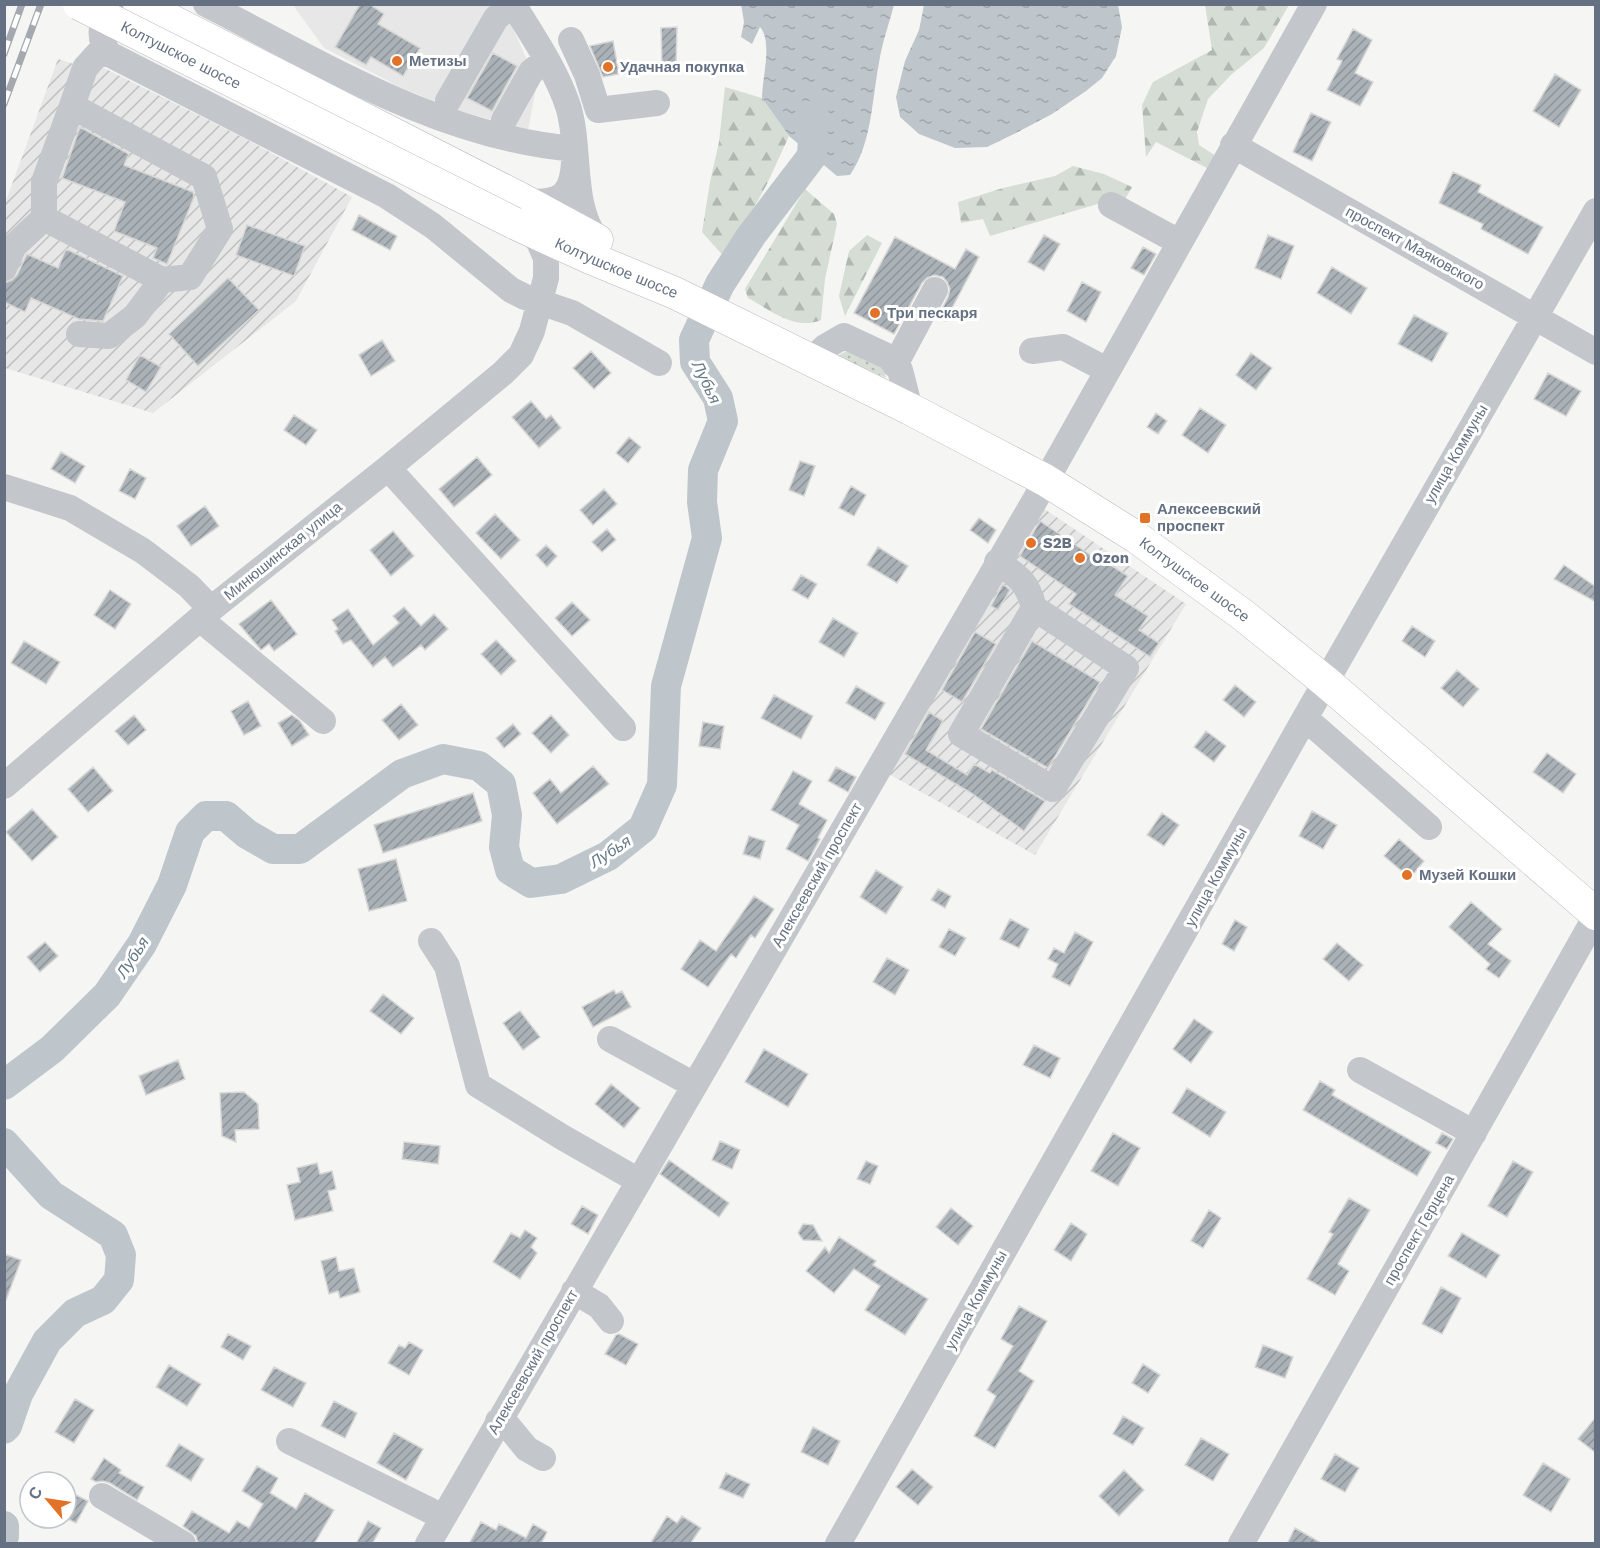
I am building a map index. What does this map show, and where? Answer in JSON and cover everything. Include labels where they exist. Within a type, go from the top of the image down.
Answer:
[{"type":"main road","name":"Колтушское шоссе","points":[[79,4],[522,218],[592,249],[675,293],[910,409],[1045,480],[1136,537],[1243,615],[1326,682],[1596,915]]},
{"type":"main road","name":"Колтушское шоссе","points":[[139,4],[522,218]]},
{"type":"street","points":[[112,4],[101,27],[101,38],[109,54],[118,60],[387,196],[433,226],[512,290],[581,317],[659,363]]},
{"type":"street","points":[[206,4],[379,93],[463,127],[530,144],[575,149]]},
{"type":"street","points":[[448,101],[496,18],[513,4],[563,94],[570,116],[583,213],[590,231],[592,249]]},
{"type":"street","name":"Алексеевский проспект","points":[[428,1544],[639,1181],[685,1071],[997,562],[1314,4]]},
{"type":"street","points":[[571,40],[583,65],[598,110]]},
{"type":"street","points":[[4,268],[14,246],[44,218],[44,182],[85,68],[104,47]]},
{"type":"street","points":[[504,120],[531,72],[546,60]]},
{"type":"street","points":[[570,116],[657,103]]},
{"type":"street","points":[[44,218],[162,280],[190,277],[220,229],[204,177],[72,106]]},
{"type":"street","name":"проспект Маяковского","points":[[1233,145],[1596,352]]},
{"type":"street","points":[[522,218],[545,202],[558,199],[568,188],[573,174],[575,149]]},
{"type":"street","points":[[1111,205],[1179,242]]},
{"type":"street","name":"улица Коммуны","points":[[838,1544],[1305,718],[1596,211]]},
{"type":"street","name":"Минюшинская улица","points":[[4,786],[205,614],[388,468],[503,373],[521,355],[530,337],[546,278],[546,258],[539,242],[522,218]]},
{"type":"street","name":"Минюшинская улица","points":[[540,302],[551,280],[562,266],[592,249]]},
{"type":"street","points":[[79,334],[109,336],[135,316],[162,280]]},
{"type":"street","points":[[895,365],[935,290]]},
{"type":"street","points":[[811,360],[825,347],[844,336],[889,357],[900,370],[910,409]]},
{"type":"street","points":[[1032,351],[1063,347],[1107,370]]},
{"type":"street","points":[[388,468],[623,728]]},
{"type":"street","points":[[4,487],[70,508],[142,551],[189,586],[205,614],[322,721]]},
{"type":"street","points":[[997,562],[1014,574],[1029,590],[1034,608],[1126,668],[1053,789],[961,734],[1034,608]]},
{"type":"street","points":[[1305,718],[1429,827]]},
{"type":"street","name":"проспект Герцена","points":[[1241,1544],[1596,915]]},
{"type":"street","points":[[431,941],[447,966],[470,1081],[639,1181]]},
{"type":"street","points":[[610,1039],[685,1071]]},
{"type":"street","points":[[1360,1070],[1474,1133]]},
{"type":"street","points":[[574,1291],[599,1305],[611,1321]]},
{"type":"street","points":[[498,1421],[508,1426],[527,1449],[543,1458]]},
{"type":"street","points":[[289,1441],[443,1517]]},
{"type":"street","points":[[102,1496],[183,1544]]},
{"type":"shaded area","points":[[293,5],[503,5],[537,83],[528,130],[453,109],[400,87],[324,48]]},
{"type":"shaded area","points":[[58,59],[80,66],[100,66],[242,137],[352,197],[296,301],[153,413],[5,368],[4,206]]},
{"type":"shaded area","points":[[1043,508],[1186,604],[1035,855],[885,772]]},
{"type":"green space","points":[[1205,5],[1289,5],[1264,48],[1232,74],[1208,99],[1197,132],[1199,145],[1216,156],[1209,169],[1156,142],[1146,157],[1142,105],[1153,82],[1212,50]]},
{"type":"green space","points":[[725,87],[762,98],[789,136],[768,182],[726,259],[702,232],[719,142]]},
{"type":"green space","points":[[1073,166],[1104,174],[1132,187],[1123,203],[1101,203],[990,236],[983,219],[961,223],[958,202],[1003,188],[1055,176]]},
{"type":"green space","points":[[805,189],[834,214],[837,224],[825,279],[821,320],[811,323],[783,318],[748,298],[745,289]]},
{"type":"green space","points":[[867,235],[882,243],[845,316],[839,296],[849,251]]},
{"type":"green space","points":[[847,351],[884,368],[886,378],[837,356]]},
{"type":"water","points":[[741,4],[894,5],[880,56],[867,135],[850,175],[837,176],[789,136],[762,98],[766,42],[760,27],[752,44],[741,37],[744,22]]},
{"type":"water","points":[[924,5],[1118,5],[1122,27],[1116,56],[1102,78],[1086,91],[1052,114],[987,147],[955,148],[919,134],[900,117],[896,97],[905,61],[919,30]]},
{"type":"building","points":[[360,4],[369,4],[384,14],[378,24],[420,48],[403,76],[371,57],[366,65],[335,47]]},
{"type":"building","points":[[677,27],[676,65],[662,65],[661,28]]},
{"type":"building","points":[[1353,29],[1372,40],[1355,73],[1373,82],[1360,106],[1327,90],[1342,61],[1337,59]]},
{"type":"building","points":[[613,41],[619,74],[603,77],[590,46]]},
{"type":"building","points":[[493,53],[517,66],[492,111],[467,98]]},
{"type":"building","points":[[1555,74],[1581,90],[1559,127],[1533,111]]},
{"type":"building","points":[[1311,113],[1331,122],[1312,161],[1293,152]]},
{"type":"building","points":[[80,127],[129,154],[124,165],[193,192],[194,197],[167,264],[153,258],[157,248],[114,231],[125,202],[62,178]]},
{"type":"building","points":[[1453,172],[1481,185],[1478,192],[1543,227],[1528,254],[1481,229],[1483,224],[1439,203]]},
{"type":"building","points":[[359,215],[397,236],[390,250],[352,230]]},
{"type":"building","points":[[247,225],[305,246],[294,276],[236,255]]},
{"type":"building","points":[[1044,235],[1060,244],[1044,271],[1028,262]]},
{"type":"building","points":[[1268,235],[1294,246],[1281,279],[1255,268]]},
{"type":"building","points":[[895,237],[955,269],[966,249],[979,257],[945,321],[938,317],[950,289],[943,277],[934,275],[922,283],[894,334],[854,313]]},
{"type":"building","points":[[1143,247],[1156,254],[1144,275],[1131,268]]},
{"type":"building","points":[[66,249],[123,276],[103,321],[79,319],[31,298],[25,312],[4,302],[4,283],[17,275],[27,254],[58,268]]},
{"type":"building","points":[[1332,267],[1367,288],[1351,314],[1317,293]]},
{"type":"building","points":[[228,278],[259,310],[198,366],[169,334]]},
{"type":"building","points":[[1082,282],[1101,292],[1086,322],[1067,311]]},
{"type":"building","points":[[1414,315],[1448,333],[1432,362],[1398,344]]},
{"type":"building","points":[[382,340],[395,361],[371,376],[359,355]]},
{"type":"building","points":[[591,351],[611,373],[594,389],[573,368]]},
{"type":"building","points":[[1251,353],[1272,368],[1256,390],[1236,375]]},
{"type":"building","points":[[140,355],[161,367],[146,392],[126,380]]},
{"type":"building","points":[[1548,373],[1581,391],[1566,416],[1534,399]]},
{"type":"building","points":[[531,401],[546,419],[551,415],[561,428],[539,448],[512,417]]},
{"type":"building","points":[[1200,408],[1226,425],[1208,453],[1182,435]]},
{"type":"building","points":[[1156,413],[1167,421],[1158,434],[1147,427]]},
{"type":"building","points":[[294,415],[317,430],[306,445],[284,430]]},
{"type":"building","points":[[629,437],[641,447],[628,463],[616,453]]},
{"type":"building","points":[[61,452],[85,466],[75,483],[51,469]]},
{"type":"building","points":[[477,457],[492,475],[454,507],[439,489]]},
{"type":"building","points":[[800,461],[815,466],[804,496],[789,490]]},
{"type":"building","points":[[130,469],[146,478],[135,499],[119,491]]},
{"type":"building","points":[[851,486],[866,495],[854,516],[839,508]]},
{"type":"building","points":[[604,489],[617,504],[593,525],[580,510]]},
{"type":"building","points":[[205,506],[219,526],[191,546],[177,526]]},
{"type":"building","points":[[495,514],[520,540],[501,559],[476,533]]},
{"type":"building","points":[[979,518],[996,530],[988,543],[970,530]]},
{"type":"building","points":[[1040,521],[1104,564],[1106,562],[1128,576],[1115,595],[1148,616],[1139,630],[1159,643],[1150,657],[1069,604],[1076,594],[1020,556]]},
{"type":"building","points":[[607,529],[616,540],[602,552],[592,542]]},
{"type":"building","points":[[393,531],[414,556],[391,576],[370,550]]},
{"type":"building","points":[[546,545],[557,556],[547,567],[536,555]]},
{"type":"building","points":[[878,547],[908,566],[897,583],[867,565]]},
{"type":"building","points":[[1564,565],[1596,587],[1596,602],[1554,579]]},
{"type":"building","points":[[801,575],[817,584],[808,599],[792,590]]},
{"type":"building","points":[[1003,584],[1010,590],[998,610],[991,606]]},
{"type":"building","points":[[110,590],[131,604],[115,629],[94,615]]},
{"type":"building","points":[[271,600],[297,634],[274,651],[269,644],[261,650],[239,624]]},
{"type":"building","points":[[572,602],[590,620],[572,636],[555,618]]},
{"type":"building","points":[[404,607],[421,626],[434,614],[448,629],[425,650],[421,645],[393,667],[385,657],[373,667],[351,640],[343,644],[335,631],[338,629],[332,620],[348,609],[373,645],[399,623],[393,616]]},
{"type":"building","points":[[833,618],[858,633],[844,657],[819,642]]},
{"type":"building","points":[[1412,626],[1435,641],[1425,657],[1402,641]]},
{"type":"building","points":[[975,632],[996,644],[962,702],[942,690]]},
{"type":"building","points":[[496,640],[516,661],[501,675],[481,654]]},
{"type":"building","points":[[24,641],[60,662],[46,684],[11,663]]},
{"type":"building","points":[[1032,641],[1100,682],[1048,768],[981,729]]},
{"type":"building","points":[[1457,670],[1479,689],[1463,707],[1441,688]]},
{"type":"building","points":[[1235,685],[1256,702],[1244,717],[1223,700]]},
{"type":"building","points":[[856,686],[885,703],[875,720],[846,703]]},
{"type":"building","points":[[774,695],[813,716],[801,739],[761,718]]},
{"type":"building","points":[[248,701],[261,726],[244,735],[231,711]]},
{"type":"building","points":[[401,704],[418,725],[399,740],[382,720]]},
{"type":"building","points":[[929,712],[943,721],[926,750],[967,775],[974,764],[990,773],[992,770],[1045,801],[1024,831],[971,793],[905,754]]},
{"type":"building","points":[[134,715],[146,730],[128,745],[115,731]]},
{"type":"building","points":[[292,715],[300,721],[309,735],[292,746],[278,723]]},
{"type":"building","points":[[551,715],[569,735],[551,753],[532,733]]},
{"type":"building","points":[[703,722],[724,726],[720,749],[699,746]]},
{"type":"building","points":[[513,724],[521,734],[504,748],[496,738]]},
{"type":"building","points":[[1206,731],[1226,746],[1214,762],[1194,747]]},
{"type":"building","points":[[1547,753],[1576,774],[1563,793],[1533,772]]},
{"type":"building","points":[[593,766],[609,784],[557,824],[533,793],[550,779],[561,793]]},
{"type":"building","points":[[93,767],[113,791],[88,812],[68,789]]},
{"type":"building","points":[[836,767],[856,777],[848,792],[828,781]]},
{"type":"building","points":[[793,771],[812,781],[799,804],[827,820],[808,861],[786,849],[799,825],[771,810]]},
{"type":"building","points":[[473,793],[482,821],[383,853],[374,825]]},
{"type":"building","points":[[32,809],[58,837],[32,861],[6,832]]},
{"type":"building","points":[[1312,811],[1337,825],[1323,849],[1299,836]]},
{"type":"building","points":[[1162,813],[1179,825],[1164,846],[1147,835]]},
{"type":"building","points":[[749,836],[765,841],[760,859],[743,854]]},
{"type":"building","points":[[1399,839],[1424,861],[1410,878],[1384,856]]},
{"type":"building","points":[[396,859],[407,901],[369,911],[358,869]]},
{"type":"building","points":[[876,870],[903,887],[886,914],[860,897]]},
{"type":"building","points":[[938,889],[951,896],[945,908],[931,900]]},
{"type":"building","points":[[754,896],[774,909],[755,938],[751,935],[736,958],[731,954],[708,987],[681,969],[700,940],[716,951]]},
{"type":"building","points":[[1471,902],[1502,929],[1488,944],[1511,961],[1499,978],[1486,969],[1490,964],[1449,927]]},
{"type":"building","points":[[1010,919],[1029,929],[1019,948],[1000,939]]},
{"type":"building","points":[[1235,920],[1247,927],[1234,951],[1222,944]]},
{"type":"building","points":[[949,929],[966,938],[955,956],[939,947]]},
{"type":"building","points":[[1075,932],[1093,942],[1070,986],[1052,977],[1058,964],[1048,959],[1054,948],[1064,953]]},
{"type":"building","points":[[45,942],[58,956],[40,972],[27,957]]},
{"type":"building","points":[[1337,943],[1363,965],[1349,981],[1323,959]]},
{"type":"building","points":[[887,958],[909,970],[895,995],[873,982]]},
{"type":"building","points":[[614,990],[616,994],[622,991],[631,1007],[593,1027],[582,1007]]},
{"type":"building","points":[[383,994],[414,1018],[401,1034],[370,1011]]},
{"type":"building","points":[[520,1011],[540,1037],[523,1050],[503,1023]]},
{"type":"building","points":[[1194,1019],[1213,1032],[1191,1063],[1173,1049]]},
{"type":"building","points":[[1034,1045],[1060,1058],[1050,1078],[1023,1065]]},
{"type":"building","points":[[764,1049],[808,1074],[788,1107],[745,1082]]},
{"type":"building","points":[[178,1060],[185,1079],[146,1095],[139,1076]]},
{"type":"building","points":[[1320,1081],[1335,1090],[1332,1095],[1431,1152],[1417,1176],[1303,1110]]},
{"type":"building","points":[[611,1084],[640,1108],[624,1128],[595,1104]]},
{"type":"building","points":[[1187,1088],[1226,1112],[1210,1137],[1172,1113]]},
{"type":"building","points":[[244,1092],[258,1104],[259,1129],[235,1130],[236,1142],[222,1136],[220,1093]]},
{"type":"building","points":[[1113,1133],[1140,1148],[1118,1186],[1091,1171]]},
{"type":"building","points":[[1442,1133],[1453,1139],[1447,1149],[1436,1143]]},
{"type":"building","points":[[720,1141],[740,1150],[732,1169],[712,1160]]},
{"type":"building","points":[[404,1142],[440,1146],[438,1164],[402,1159]]},
{"type":"building","points":[[669,1160],[729,1203],[719,1217],[660,1174]]},
{"type":"building","points":[[866,1161],[878,1166],[870,1184],[857,1179]]},
{"type":"building","points":[[1513,1161],[1533,1172],[1507,1217],[1488,1206]]},
{"type":"building","points":[[317,1163],[320,1174],[332,1171],[336,1189],[328,1191],[333,1211],[295,1220],[287,1185],[300,1182],[297,1168]]},
{"type":"building","points":[[1349,1198],[1370,1210],[1338,1264],[1349,1271],[1335,1295],[1307,1279],[1333,1234],[1329,1232]]},
{"type":"building","points":[[582,1206],[598,1215],[588,1234],[571,1224]]},
{"type":"building","points":[[951,1208],[973,1226],[958,1245],[936,1227]]},
{"type":"building","points":[[1209,1210],[1221,1218],[1203,1248],[1191,1241]]},
{"type":"building","points":[[1071,1223],[1087,1234],[1071,1261],[1054,1250]]},
{"type":"building","points":[[803,1224],[813,1225],[822,1241],[803,1240],[798,1233]]},
{"type":"building","points":[[525,1230],[537,1238],[531,1247],[537,1253],[520,1279],[493,1262],[511,1233],[520,1238]]},
{"type":"building","points":[[1462,1233],[1500,1255],[1486,1278],[1448,1256]]},
{"type":"building","points":[[839,1237],[876,1261],[873,1265],[928,1299],[905,1335],[865,1310],[880,1286],[854,1269],[834,1293],[806,1271],[825,1247],[829,1253]]},
{"type":"building","points":[[4,1254],[21,1260],[6,1300],[4,1300]]},
{"type":"building","points":[[336,1257],[339,1271],[354,1268],[360,1292],[340,1298],[338,1291],[329,1294],[321,1261]]},
{"type":"building","points":[[1441,1287],[1461,1298],[1442,1334],[1422,1324]]},
{"type":"building","points":[[1019,1306],[1047,1321],[1019,1371],[1034,1381],[995,1448],[974,1436],[996,1396],[987,1390],[1013,1346],[1001,1339]]},
{"type":"building","points":[[228,1334],[251,1346],[243,1360],[221,1347]]},
{"type":"building","points":[[619,1334],[638,1344],[626,1365],[605,1354],[616,1335]]},
{"type":"building","points":[[409,1342],[423,1350],[409,1375],[388,1363],[399,1345],[405,1348]]},
{"type":"building","points":[[1263,1345],[1293,1357],[1285,1378],[1255,1367]]},
{"type":"building","points":[[1143,1364],[1160,1375],[1148,1393],[1132,1383]]},
{"type":"building","points":[[169,1365],[201,1384],[187,1406],[156,1387]]},
{"type":"building","points":[[274,1367],[306,1383],[293,1407],[261,1390]]},
{"type":"building","points":[[75,1399],[94,1410],[74,1443],[55,1432]]},
{"type":"building","points":[[334,1401],[357,1413],[345,1438],[321,1426]]},
{"type":"building","points":[[1123,1416],[1144,1428],[1133,1445],[1113,1434]]},
{"type":"building","points":[[1596,1417],[1596,1453],[1578,1439]]},
{"type":"building","points":[[813,1427],[840,1441],[828,1465],[801,1452]]},
{"type":"building","points":[[394,1433],[423,1449],[406,1480],[377,1463]]},
{"type":"building","points":[[1201,1438],[1229,1454],[1213,1481],[1185,1465]]},
{"type":"building","points":[[179,1444],[204,1459],[191,1481],[166,1466]]},
{"type":"building","points":[[1335,1454],[1359,1468],[1345,1492],[1321,1479]]},
{"type":"building","points":[[104,1458],[121,1470],[119,1473],[144,1487],[137,1500],[110,1483],[96,1482],[91,1479]]},
{"type":"building","points":[[1543,1463],[1570,1479],[1551,1512],[1523,1495]]},
{"type":"building","points":[[257,1466],[278,1478],[270,1493],[296,1509],[305,1493],[334,1510],[314,1544],[198,1544],[196,1536],[183,1526],[192,1511],[229,1533],[237,1521],[249,1528],[263,1504],[242,1491]]},
{"type":"building","points":[[912,1469],[933,1487],[918,1505],[896,1487]]},
{"type":"building","points":[[1124,1470],[1144,1490],[1119,1516],[1099,1496]]},
{"type":"building","points":[[726,1473],[750,1484],[743,1498],[719,1488]]},
{"type":"building","points":[[78,1496],[88,1501],[78,1519]]},
{"type":"building","points":[[667,1516],[677,1523],[682,1516],[701,1528],[690,1544],[650,1544]]},
{"type":"building","points":[[368,1521],[381,1528],[372,1544],[356,1544]]},
{"type":"building","points":[[481,1522],[496,1530],[499,1524],[526,1538],[533,1524],[547,1532],[541,1544],[469,1544]]},
{"type":"building","points":[[1295,1528],[1323,1544],[1287,1544]]},
{"type":"waterway","name":"Лубья","points":[[4,1085],[52,1049],[107,995],[142,944],[172,885],[190,832],[206,816],[226,816],[247,834],[273,849],[300,849],[402,774],[443,759],[479,766],[501,784],[507,815],[504,847],[510,870],[531,883],[561,879],[608,856],[643,828],[662,785],[666,686],[707,538],[702,502],[703,470],[723,421],[718,398],[695,362],[694,340],[720,284],[751,236],[812,156],[814,115]]},
{"type":"waterway","name":"Лубья","points":[[4,1143],[51,1195],[113,1235],[121,1255],[119,1280],[103,1300],[75,1313],[47,1341],[18,1394],[4,1429]]},
{"type":"waterway","name":"Лубья","points":[[4,1526],[4,1536]]},
{"type":"railway","points":[[4,54],[22,4]]},
{"type":"railway","points":[[4,104],[41,4]]},
{"type":"place","name":"Метизы","points":[[397,61]]},
{"type":"place","name":"Удачная покупка","points":[[608,67]]},
{"type":"place","name":"Три пескаря","points":[[875,313]]},
{"type":"place","name":"Алексеевский проспект","points":[[1145,518]]},
{"type":"place","name":"S2B","points":[[1031,543]]},
{"type":"place","name":"Ozon","points":[[1080,558]]},
{"type":"place","name":"Музей Кошки","points":[[1407,875]]}]
